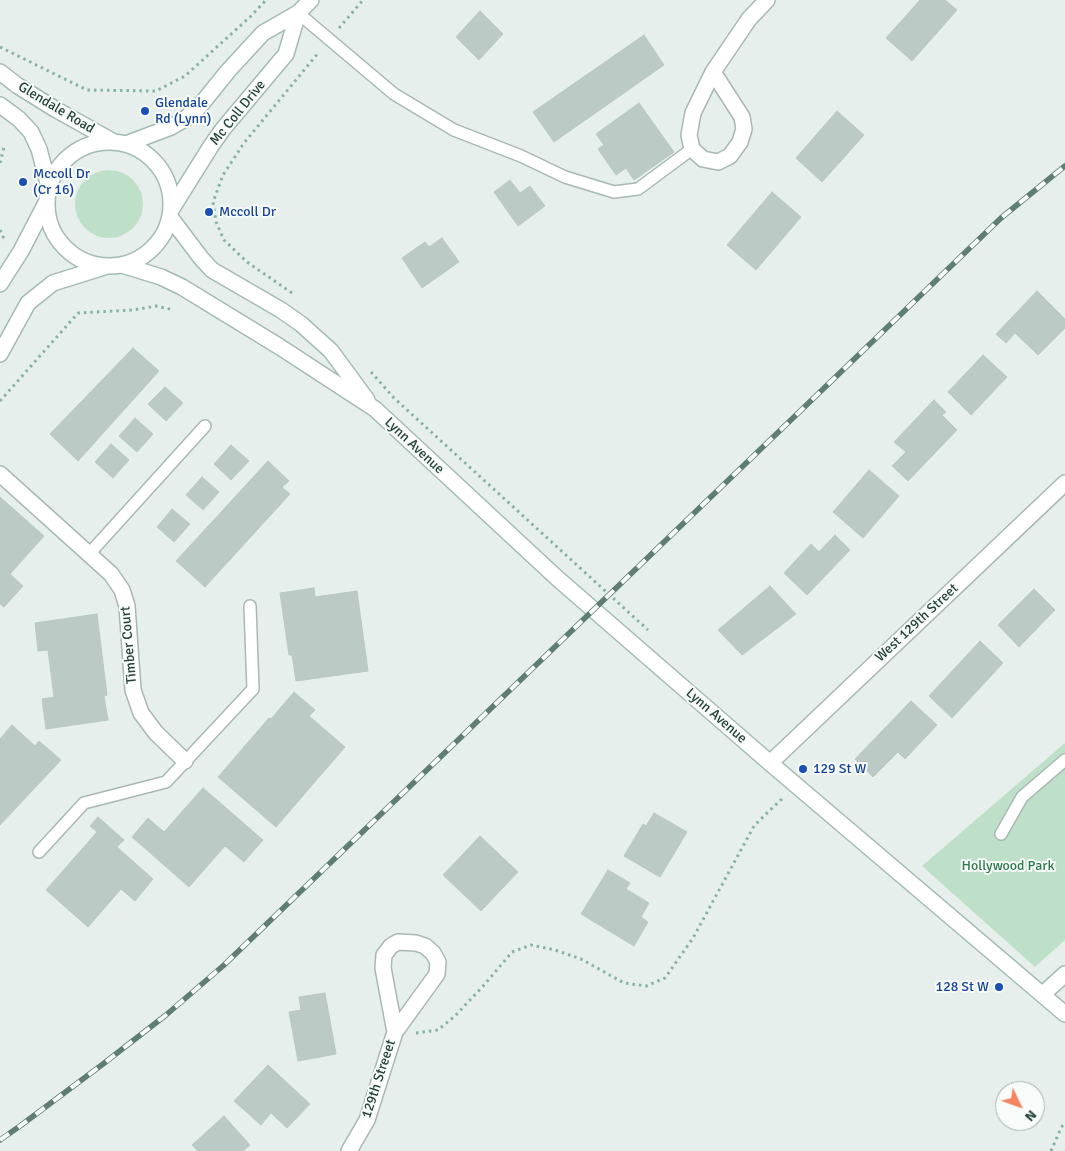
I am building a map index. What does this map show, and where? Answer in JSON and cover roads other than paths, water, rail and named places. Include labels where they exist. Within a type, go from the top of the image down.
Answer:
[{"type":"main road","name":"Mc Coll Drive","points":[[120,143],[171,127],[185,119],[199,107],[228,71],[263,33],[298,13],[311,0]]},
{"type":"main road","points":[[713,72],[742,117],[744,129],[740,142],[730,156],[718,162],[703,159],[692,149],[690,135],[693,113],[713,72],[749,19],[767,0]]},
{"type":"main road","name":"Mc Coll Drive","points":[[170,213],[223,129],[286,54],[298,13]]},
{"type":"main road","name":"Glendale Road","points":[[0,72],[18,86],[55,109],[120,143]]},
{"type":"main road","name":"Glendale Road","points":[[0,105],[19,119],[30,132],[39,149],[48,194]]},
{"type":"main road","points":[[0,284],[21,251],[48,194],[56,171],[67,158],[81,148],[97,143],[120,143],[142,151],[155,162],[165,176],[170,193],[170,213],[165,230],[158,242],[148,252],[136,260],[122,265],[106,266],[90,263],[75,256],[63,246],[53,232],[48,217],[48,194]]},
{"type":"main road","name":"Lynn Avenue","points":[[170,213],[201,258],[212,270],[301,324],[331,351],[375,409]]},
{"type":"main road","name":"Lynn Avenue","points":[[122,265],[161,277],[182,288],[280,347],[375,409],[557,578],[770,763],[1065,1014]]},
{"type":"main road","points":[[0,354],[28,303],[41,292],[53,283],[106,266]]},
{"type":"main road","name":"Timber Court","points":[[0,474],[111,574],[122,590],[127,606],[133,690],[141,713],[156,733],[185,761]]},
{"type":"main road","name":"West 129th Street","points":[[770,763],[1065,484]]},
{"type":"main road","name":"129th Streeet","points":[[348,1151],[367,1120],[395,1032],[436,974],[438,962],[433,953],[425,946],[416,942],[398,942],[391,946],[384,955],[383,968],[395,1032]]},
{"type":"main road","points":[[1043,994],[1065,974]]},
{"type":"lane","points":[[298,13],[394,94],[454,130],[521,156],[565,177],[614,192],[638,189],[692,149]]},
{"type":"lane","points":[[89,554],[205,426]]},
{"type":"lane","points":[[39,852],[84,803],[166,782],[253,688],[250,606]]},
{"type":"lane","points":[[1001,834],[1022,797],[1065,760]]},
{"type":"railway","points":[[0,1140],[166,1015],[224,965],[1001,218],[1065,166]]},
{"type":"place","name":"Glendale Rd (Lynn)","points":[[145,111]]},
{"type":"place","name":"Mccoll Dr (Cr 16)","points":[[23,182]]},
{"type":"place","name":"Mccoll Dr","points":[[209,212]]},
{"type":"place","name":"129 St W","points":[[803,769]]},
{"type":"place","name":"128 St W","points":[[999,987]]},
{"type":"park label","name":"Hollywood Park","points":[[1008,866]]}]
